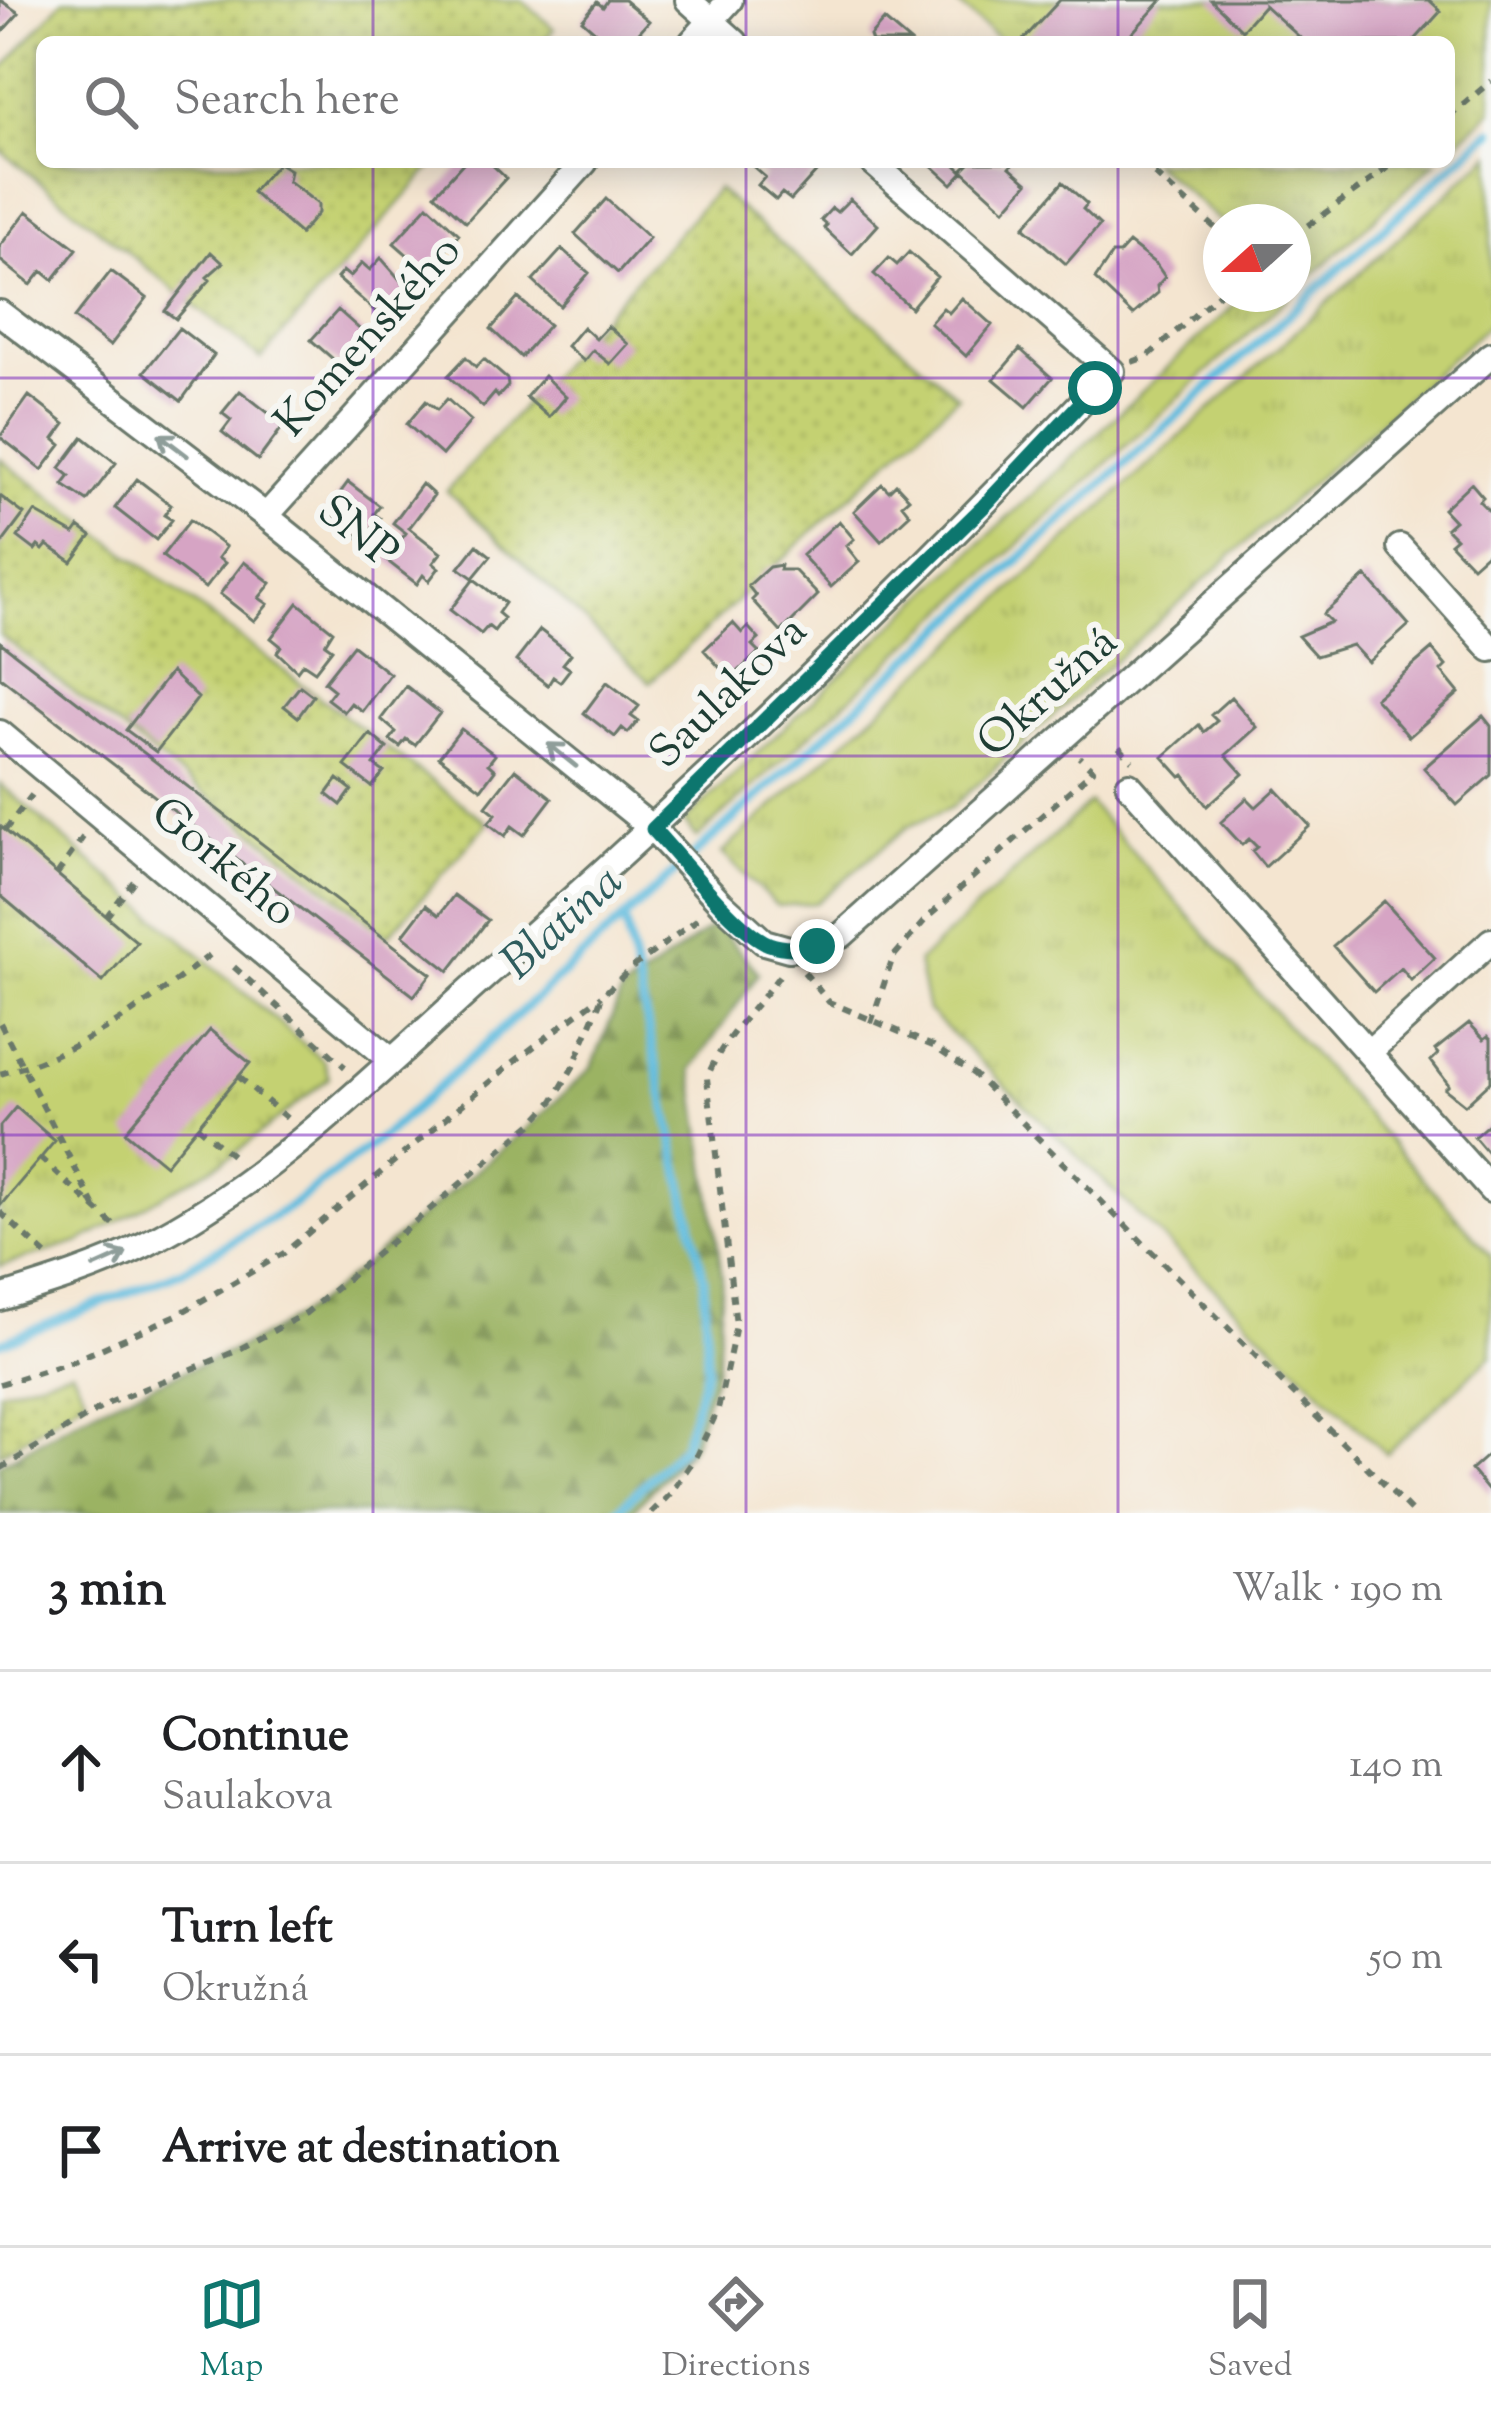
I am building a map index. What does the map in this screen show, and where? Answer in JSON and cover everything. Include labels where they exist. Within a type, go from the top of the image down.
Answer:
[{"type":"street","points":[[688,0],[728,36]]},
{"type":"street","points":[[697,36],[730,0]]},
{"type":"street","name":"Komenského","points":[[266,516],[579,168]]},
{"type":"street","points":[[879,168],[1112,370]]},
{"type":"street","name":"SNP","points":[[0,313],[266,516],[661,837]]},
{"type":"street","name":"Okružná","points":[[789,949],[817,946],[842,935],[1491,355]]},
{"type":"street","name":"Saulakova","points":[[0,1298],[146,1244],[226,1197],[337,1109],[390,1059],[661,837],[1112,370]]},
{"type":"street","points":[[1400,547],[1491,649]]},
{"type":"street","name":"Gorkého","points":[[0,733],[390,1059]]},
{"type":"street","points":[[1129,785],[1491,1190]]},
{"type":"street","points":[[661,837],[764,942],[789,949]]},
{"type":"street","points":[[1369,1052],[1491,941]]},
{"type":"path","points":[[1455,113],[1491,81]]},
{"type":"path","points":[[1148,168],[1203,217]]},
{"type":"path","points":[[1311,223],[1388,168]]},
{"type":"path","points":[[1112,370],[1148,356],[1203,308]]},
{"type":"path","points":[[872,1023],[893,958],[927,918],[1093,770]]},
{"type":"path","points":[[4,830],[49,773]]},
{"type":"path","points":[[57,874],[99,815]]},
{"type":"path","points":[[106,917],[151,859]]},
{"type":"path","points":[[0,1384],[69,1363],[178,1314],[284,1253],[511,1064],[603,995],[713,893]]},
{"type":"path","points":[[0,1074],[54,1058],[136,1012],[215,951],[199,937]]},
{"type":"path","points":[[789,949],[829,1002],[933,1046],[974,1074],[1413,1513]]},
{"type":"path","points":[[652,1513],[695,1458],[718,1410],[736,1325],[707,1078],[717,1052],[784,970],[789,949]]},
{"type":"path","points":[[232,966],[352,1073]]},
{"type":"path","points":[[0,1469],[109,1403],[234,1352],[306,1313],[533,1123],[573,1067],[603,995]]},
{"type":"path","points":[[0,1023],[95,1207]]},
{"type":"path","points":[[238,1077],[292,1122]]},
{"type":"path","points":[[197,1126],[239,1162]]},
{"type":"path","points":[[40,1158],[121,1232]]},
{"type":"path","points":[[0,1212],[53,1261]]},
{"type":"green space","points":[[63,0],[522,0],[554,29],[548,36],[36,36],[36,168],[431,168],[261,359],[0,150],[0,72]]},
{"type":"green space","points":[[953,0],[1491,0],[1491,111],[1455,144],[1455,36],[995,36]]},
{"type":"green space","points":[[1491,154],[1491,322],[952,807],[906,828],[816,903],[777,906],[722,853]]},
{"type":"green space","points":[[1159,168],[1429,168],[1311,277],[1311,204],[1203,206]]},
{"type":"green space","points":[[717,189],[958,396],[650,682],[447,491]]},
{"type":"green space","points":[[1227,312],[1272,312],[697,838],[684,822]]},
{"type":"green space","points":[[0,459],[488,823],[388,936],[0,635]]},
{"type":"green space","points":[[0,784],[324,1061],[329,1078],[232,1156],[113,1224],[80,1242],[0,1266]]},
{"type":"green space","points":[[1089,803],[1491,1255],[1491,1356],[1386,1454],[928,1011],[918,962]]},
{"type":"green space","points":[[716,924],[759,973],[692,1069],[722,1276],[717,1367],[692,1446],[630,1513],[0,1513],[0,1464],[98,1408],[256,1339],[335,1289],[533,1123],[592,1067],[622,992]]},
{"type":"green space","points":[[72,1370],[86,1397],[0,1454],[0,1391]]},
{"type":"building","points":[[0,0],[19,13],[0,34]]},
{"type":"building","points":[[608,0],[624,0],[649,21],[635,36],[600,36],[582,20],[597,2],[603,7]]},
{"type":"building","points":[[1060,0],[1162,0],[1129,36],[1027,36]]},
{"type":"building","points":[[1211,0],[1429,0],[1441,11],[1418,36],[1298,36],[1264,5],[1242,30]]},
{"type":"building","points":[[884,20],[903,36],[870,36]]},
{"type":"building","points":[[274,168],[287,168],[288,181],[318,204],[318,213],[300,234],[252,192]]},
{"type":"building","points":[[459,168],[495,168],[506,178],[466,222],[435,194]]},
{"type":"building","points":[[755,168],[817,171],[791,200],[782,193],[776,200],[758,185],[765,177]]},
{"type":"building","points":[[935,168],[959,168],[963,172],[952,184]]},
{"type":"building","points":[[1011,168],[1028,183],[1005,209],[962,170]]},
{"type":"building","points":[[1063,182],[1087,204],[1083,209],[1100,225],[1066,264],[1024,227]]},
{"type":"building","points":[[606,199],[649,238],[618,273],[575,234]]},
{"type":"building","points":[[850,199],[878,225],[852,254],[821,220]]},
{"type":"building","points":[[428,205],[459,234],[426,271],[394,243]]},
{"type":"building","points":[[27,211],[77,249],[53,280],[42,271],[31,285],[0,260],[0,246]]},
{"type":"building","points":[[1129,243],[1165,277],[1157,286],[1158,293],[1133,315],[1095,279],[1112,254],[1119,254]]},
{"type":"building","points":[[562,249],[589,273],[560,306],[533,281]]},
{"type":"building","points":[[211,252],[223,263],[176,319],[165,311]]},
{"type":"building","points":[[909,252],[937,277],[911,308],[874,274],[889,258],[897,265]]},
{"type":"building","points":[[381,258],[409,290],[384,319],[337,278],[343,271],[350,277],[362,263],[370,270]]},
{"type":"building","points":[[111,271],[147,298],[110,346],[74,318]]},
{"type":"building","points":[[518,298],[549,325],[521,357],[491,329]]},
{"type":"building","points":[[962,298],[992,325],[966,356],[930,323],[943,308],[949,313]]},
{"type":"building","points":[[338,310],[367,336],[341,366],[311,340]]},
{"type":"building","points":[[608,326],[628,344],[610,364],[593,350],[584,361],[567,346],[583,327],[596,339]]},
{"type":"building","points":[[179,328],[214,355],[181,401],[144,372]]},
{"type":"building","points":[[1020,349],[1052,378],[1027,407],[994,379]]},
{"type":"building","points":[[466,357],[476,367],[484,359],[507,379],[508,386],[483,407],[448,376]]},
{"type":"building","points":[[544,376],[566,397],[549,417],[526,397]]},
{"type":"building","points":[[240,391],[284,425],[258,460],[222,432],[231,420],[222,413]]},
{"type":"building","points":[[29,396],[65,424],[54,439],[61,445],[42,470],[0,437]]},
{"type":"building","points":[[447,399],[471,421],[442,455],[407,424],[426,401],[437,410]]},
{"type":"building","points":[[83,437],[116,463],[87,501],[63,485],[70,476],[60,468]]},
{"type":"building","points":[[137,479],[171,505],[164,515],[172,520],[156,540],[115,508]]},
{"type":"building","points":[[348,482],[380,506],[374,514],[380,518],[369,533],[363,528],[357,537],[326,512]]},
{"type":"building","points":[[1471,483],[1483,497],[1479,501],[1488,510],[1491,507],[1491,549],[1472,566],[1450,543],[1456,538],[1446,528],[1454,521],[1443,509]]},
{"type":"building","points":[[422,484],[434,495],[409,528],[441,553],[433,563],[439,568],[429,581],[423,575],[417,584],[386,560],[406,533],[393,523]]},
{"type":"building","points":[[882,484],[889,491],[896,484],[909,498],[902,504],[910,514],[881,541],[854,511]]},
{"type":"building","points":[[0,496],[24,514],[0,546]]},
{"type":"building","points":[[35,512],[74,534],[79,527],[91,536],[72,562],[47,545],[35,550],[18,537]]},
{"type":"building","points":[[190,520],[226,547],[218,558],[225,563],[205,588],[162,556]]},
{"type":"building","points":[[839,521],[854,539],[846,546],[859,562],[831,587],[802,555]]},
{"type":"building","points":[[477,545],[491,556],[473,578],[459,568]]},
{"type":"building","points":[[244,562],[271,583],[259,598],[268,604],[254,621],[220,594]]},
{"type":"building","points":[[781,565],[780,570],[794,570],[818,595],[781,632],[752,600],[756,596],[748,586],[769,567]]},
{"type":"building","points":[[1366,576],[1409,625],[1368,662],[1352,645],[1316,656],[1298,636],[1331,622],[1323,614]]},
{"type":"building","points":[[474,579],[505,603],[498,613],[504,618],[494,631],[488,626],[481,634],[450,610]]},
{"type":"building","points":[[298,603],[333,631],[325,644],[332,649],[315,671],[303,663],[297,671],[277,652],[281,646],[271,638]]},
{"type":"building","points":[[733,623],[742,633],[748,627],[759,639],[752,645],[759,652],[730,679],[704,650]]},
{"type":"building","points":[[540,630],[571,654],[563,664],[570,669],[560,682],[553,677],[548,685],[516,661]]},
{"type":"building","points":[[0,642],[431,974],[414,996],[0,677]]},
{"type":"building","points":[[353,645],[390,674],[362,711],[351,703],[344,712],[327,699],[334,690],[324,682]]},
{"type":"building","points":[[1432,649],[1446,666],[1441,671],[1459,693],[1409,737],[1375,698]]},
{"type":"building","points":[[171,672],[198,698],[156,752],[126,730]]},
{"type":"building","points":[[607,682],[639,706],[631,716],[638,721],[628,733],[622,728],[615,737],[584,713]]},
{"type":"building","points":[[300,686],[313,696],[298,717],[284,706]]},
{"type":"building","points":[[406,686],[440,713],[415,745],[406,739],[400,747],[390,740],[396,732],[381,719]]},
{"type":"building","points":[[1231,697],[1257,727],[1226,755],[1243,774],[1207,806],[1163,757],[1199,725],[1204,732],[1217,721],[1211,715]]},
{"type":"building","points":[[1483,716],[1491,726],[1491,775],[1457,805],[1424,768]]},
{"type":"building","points":[[461,729],[495,755],[488,764],[495,770],[481,789],[439,757]]},
{"type":"building","points":[[370,734],[387,748],[374,765],[384,772],[372,787],[345,766]]},
{"type":"building","points":[[515,769],[552,798],[524,835],[512,826],[505,836],[488,823],[496,814],[486,806]]},
{"type":"building","points":[[338,779],[352,790],[341,805],[327,794]]},
{"type":"building","points":[[1276,789],[1310,826],[1265,867],[1252,851],[1257,847],[1249,839],[1242,845],[1221,822],[1247,798],[1256,807]]},
{"type":"building","points":[[0,826],[137,942],[103,982],[0,895]]},
{"type":"building","points":[[454,895],[488,920],[449,971],[403,935],[426,905],[439,915]]},
{"type":"building","points":[[1384,901],[1435,958],[1411,980],[1401,968],[1374,992],[1333,946]]},
{"type":"building","points":[[1469,1023],[1484,1039],[1491,1039],[1491,1081],[1465,1105],[1445,1089],[1449,1085],[1431,1061],[1438,1054],[1435,1050]]},
{"type":"building","points":[[210,1030],[250,1063],[165,1165],[125,1132]]},
{"type":"building","points":[[16,1107],[55,1141],[0,1206],[0,1126]]},
{"type":"building","points":[[1491,1122],[1491,1157],[1474,1137]]},
{"type":"building","points":[[1491,1452],[1491,1494],[1471,1470]]},
{"type":"waterway","name":"Blatina","points":[[1455,164],[1491,131]]},
{"type":"waterway","name":"Blatina","points":[[0,1343],[180,1272],[291,1206],[392,1129],[1450,168]]},
{"type":"waterway","points":[[615,1513],[683,1446],[707,1367],[704,1279],[624,918]]},
{"type":"route","points":[[817,946],[789,949],[764,942],[653,829],[984,506],[1095,388]]}]
